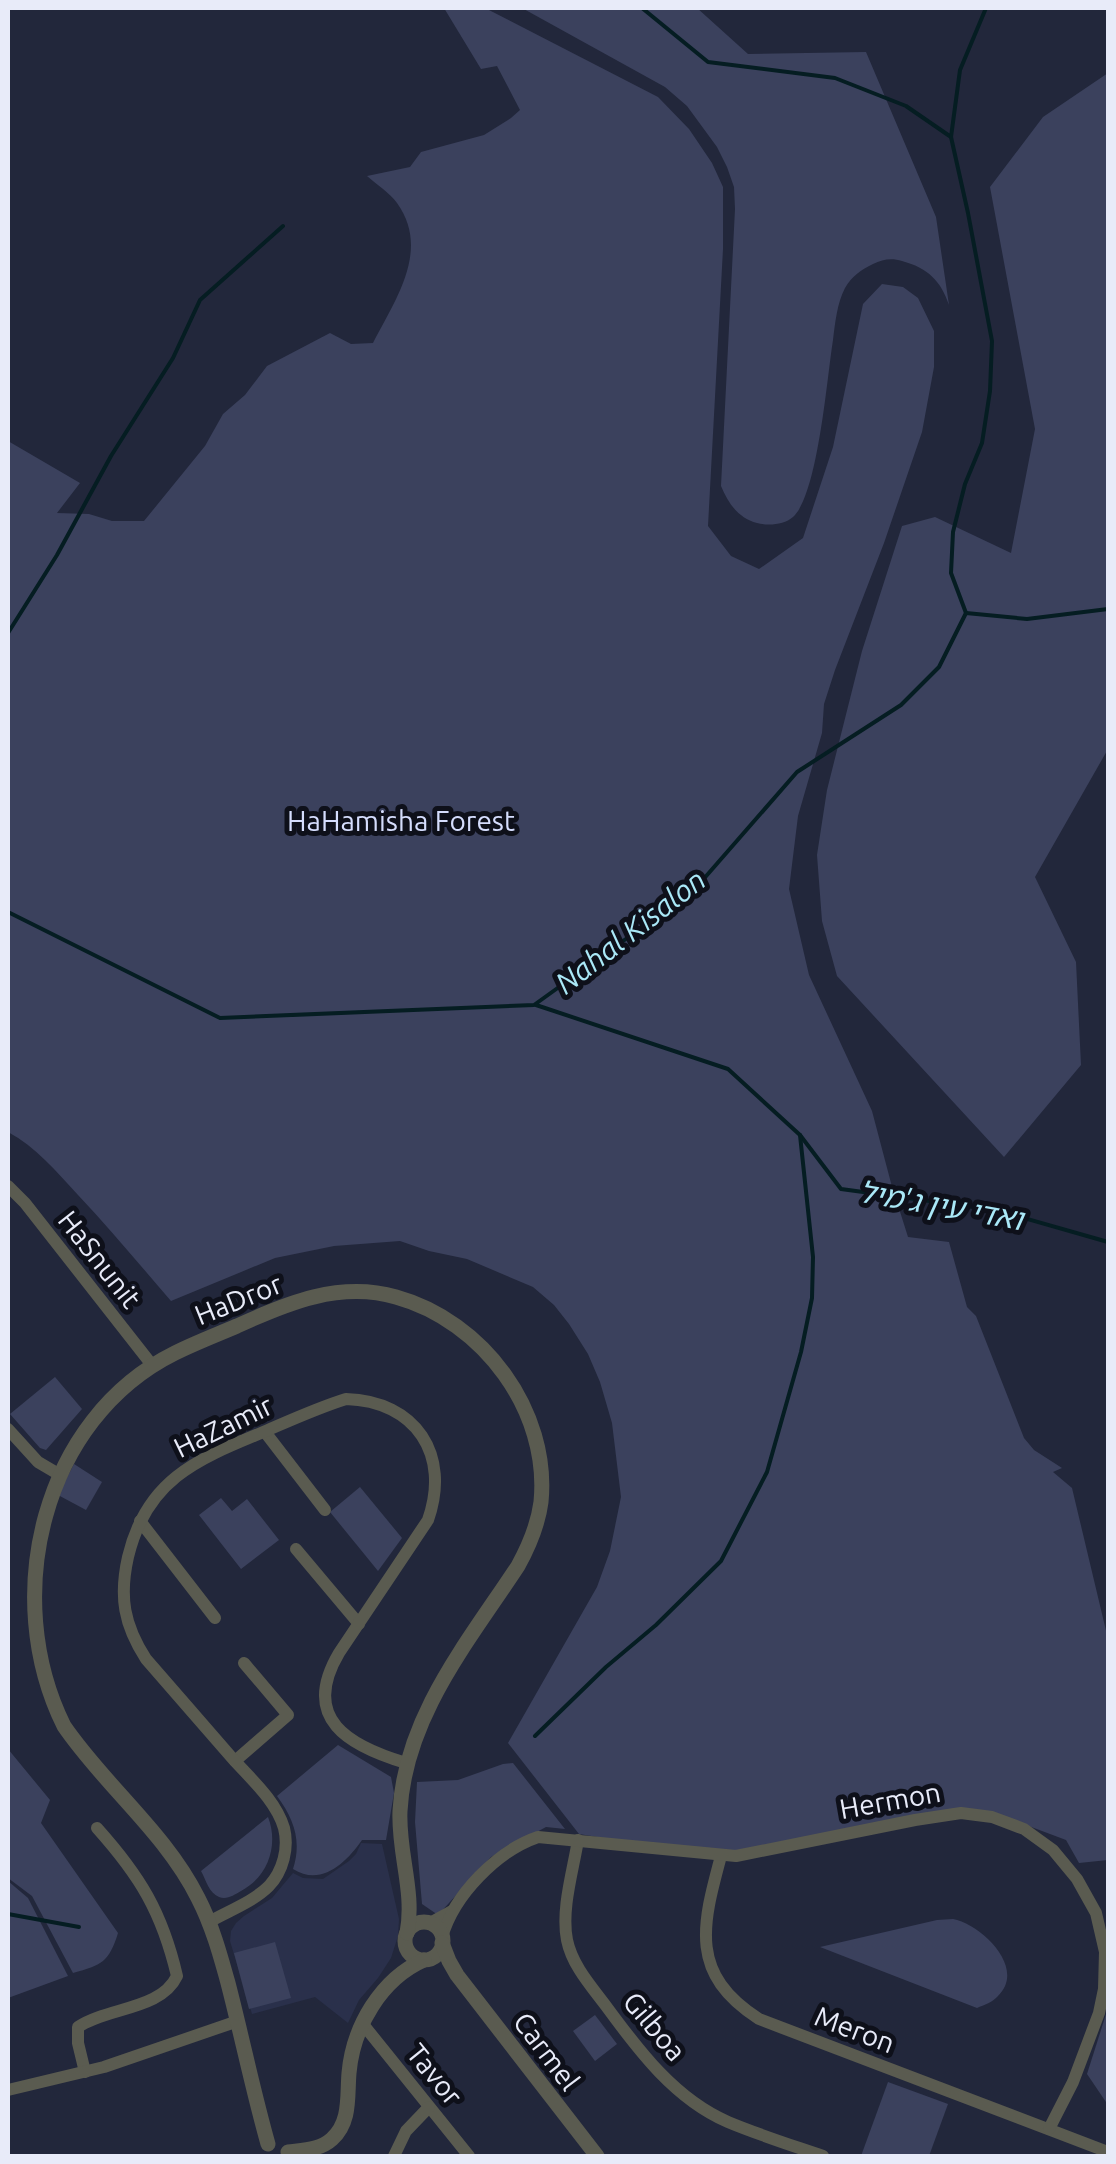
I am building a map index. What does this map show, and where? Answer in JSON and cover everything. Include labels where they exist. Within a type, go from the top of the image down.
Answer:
[{"type":"street","name":"HaSnunit","points":[[8,1186],[152,1365]]},
{"type":"street","name":"HaDror","points":[[263,2150],[238,2021],[199,1899],[168,1850],[64,1725],[39,1674],[27,1621],[26,1567],[38,1509],[55,1472],[107,1400],[152,1365],[277,1308],[338,1292],[393,1296],[422,1305],[471,1337],[512,1385],[526,1410],[539,1455],[541,1504],[536,1528],[518,1566],[443,1680],[419,1724],[406,1763],[399,1833],[411,1906],[406,1939]]},
{"type":"street","name":"HaZamir","points":[[208,1922],[257,1896],[269,1885],[284,1857],[284,1826],[277,1812],[134,1640],[123,1604],[131,1546],[140,1520],[166,1484],[183,1470],[210,1454],[346,1399],[364,1400],[403,1414],[417,1429],[434,1464],[436,1484],[428,1520],[330,1668],[325,1683],[329,1714],[348,1739],[406,1763]]},
{"type":"street","points":[[8,1429],[38,1462],[55,1472]]},
{"type":"street","points":[[265,1432],[326,1510]]},
{"type":"street","points":[[140,1520],[215,1618]]},
{"type":"street","points":[[296,1549],[358,1624]]},
{"type":"street","points":[[235,1761],[288,1715],[244,1663]]},
{"type":"street","name":"Hermon","points":[[442,1940],[454,1909],[495,1861],[519,1844],[538,1838],[736,1856],[961,1813],[1009,1822],[1040,1839],[1067,1865],[1096,1913],[1105,1952],[1099,2013],[1050,2129]]},
{"type":"street","points":[[86,2072],[78,2028],[163,1994],[177,1976],[170,1944],[150,1898],[97,1828]]},
{"type":"street","name":"Gilboa","points":[[578,1840],[566,1938],[583,1976],[637,2048],[679,2091],[704,2109],[726,2121],[823,2156]]},
{"type":"street","name":"Meron","points":[[721,1856],[706,1910],[708,1960],[726,1994],[750,2014],[1108,2152]]},
{"type":"street","points":[[263,2150],[279,2144],[288,2154],[315,2149],[339,2132],[346,2115],[352,2053],[370,2008],[408,1967],[439,1952],[439,1930],[411,1906]]},
{"type":"street","name":"Hermon","points":[[428,1923],[454,1909]]},
{"type":"street","points":[[397,1976],[406,1939],[416,1924],[428,1923]]},
{"type":"street","points":[[406,1939],[410,1954],[425,1960]]},
{"type":"street","name":"Carmel","points":[[442,1940],[458,1975],[597,2156]]},
{"type":"street","name":"Carmel","points":[[425,1960],[444,1963],[458,1975]]},
{"type":"street","points":[[8,2090],[86,2072],[238,2021]]},
{"type":"street","name":"Tavor","points":[[362,2024],[469,2156]]},
{"type":"street","points":[[394,2156],[406,2132],[429,2107]]},
{"type":"shaded area","points":[[361,1843],[382,1844],[399,1919],[391,1958],[359,2000],[348,2023],[315,1997],[252,2014],[230,1941],[236,1923],[272,1898],[293,1873],[323,1879],[349,1861]]},
{"type":"green space","name":"HaHamisha Forest","points":[[444,8],[485,8],[658,97],[689,129],[712,163],[723,187],[723,249],[708,526],[731,556],[759,569],[803,538],[833,447],[863,304],[882,284],[903,287],[918,298],[934,331],[934,367],[922,432],[824,704],[822,733],[798,816],[789,889],[809,975],[872,1111],[908,1237],[949,1242],[967,1307],[976,1316],[1024,1438],[1034,1450],[1062,1468],[1053,1472],[1072,1488],[1108,1639],[1108,1860],[1079,1863],[1066,1840],[1015,1821],[962,1814],[719,1857],[579,1834],[508,1743],[597,1587],[610,1551],[621,1497],[612,1423],[600,1382],[588,1354],[554,1305],[533,1287],[467,1259],[400,1241],[334,1246],[275,1258],[171,1301],[54,1168],[8,1132],[8,441],[80,483],[57,513],[144,521],[205,446],[223,414],[245,395],[267,366],[330,333],[351,344],[373,343],[406,274],[411,239],[397,203],[367,176],[410,167],[421,152],[484,135],[520,110],[497,66],[481,69]]},
{"type":"green space","points":[[522,8],[697,8],[748,54],[866,52],[936,217],[949,305],[932,277],[919,267],[898,260],[873,264],[848,284],[837,314],[809,485],[802,505],[789,520],[771,525],[750,521],[734,509],[721,486],[735,209],[734,187],[717,147],[687,106],[665,87]]},
{"type":"green space","points":[[1108,73],[1108,749],[1035,877],[1076,962],[1081,1065],[1004,1157],[837,976],[822,921],[817,855],[827,790],[862,651],[902,526],[935,517],[1011,553],[1035,429],[990,187],[1043,117]]},
{"type":"green space","points":[[55,1377],[82,1409],[46,1450],[10,1414]]},
{"type":"green space","points":[[74,1464],[102,1482],[86,1510],[58,1495]]},
{"type":"green space","points":[[360,1487],[402,1538],[378,1571],[330,1512]]},
{"type":"green space","points":[[221,1498],[232,1511],[247,1499],[279,1540],[241,1569],[199,1515]]},
{"type":"green space","points":[[338,1745],[391,1777],[394,1793],[386,1840],[362,1840],[332,1870],[303,1874],[293,1869],[295,1831],[277,1796]]},
{"type":"green space","points":[[8,1749],[50,1800],[41,1823],[118,1933],[107,1956],[91,1967],[73,1973],[32,1896],[8,1878]]},
{"type":"green space","points":[[513,1763],[565,1829],[546,1827],[491,1857],[438,1915],[422,1904],[415,1822],[417,1782],[458,1780]]},
{"type":"green space","points":[[268,1817],[272,1838],[264,1869],[236,1894],[219,1897],[201,1871]]},
{"type":"green space","points":[[8,1881],[28,1898],[68,1976],[8,1998]]},
{"type":"green space","points":[[953,1919],[987,1938],[1004,1961],[1006,1985],[996,1998],[977,2008],[820,1947],[937,1920]]},
{"type":"green space","points":[[275,1942],[291,1998],[249,2009],[234,1953]]},
{"type":"green space","points":[[1108,2008],[1108,2105],[1087,2074]]},
{"type":"green space","points":[[595,2015],[617,2044],[595,2061],[573,2031]]},
{"type":"green space","points":[[888,2082],[948,2104],[929,2156],[861,2156]]},
{"type":"waterway","points":[[642,8],[708,62],[835,78],[906,106],[951,137]]},
{"type":"waterway","points":[[966,613],[951,573],[953,532],[965,484],[982,443],[992,341],[951,137],[960,70],[986,8]]},
{"type":"waterway","points":[[8,633],[173,358],[200,300],[283,226]]},
{"type":"waterway","name":"Nahal Kisalon","points":[[8,912],[220,1018],[534,1005],[694,890],[797,772],[901,705],[939,667],[966,613],[1027,619],[1108,609]]},
{"type":"waterway","name":"ואדי עין ג'מיל","points":[[536,1005],[728,1069],[800,1135],[841,1189],[996,1210],[1108,1242]]},
{"type":"waterway","points":[[535,1736],[721,1561],[767,1472],[812,1298],[813,1257],[800,1135]]},
{"type":"waterway","points":[[8,1914],[79,1927]]}]
